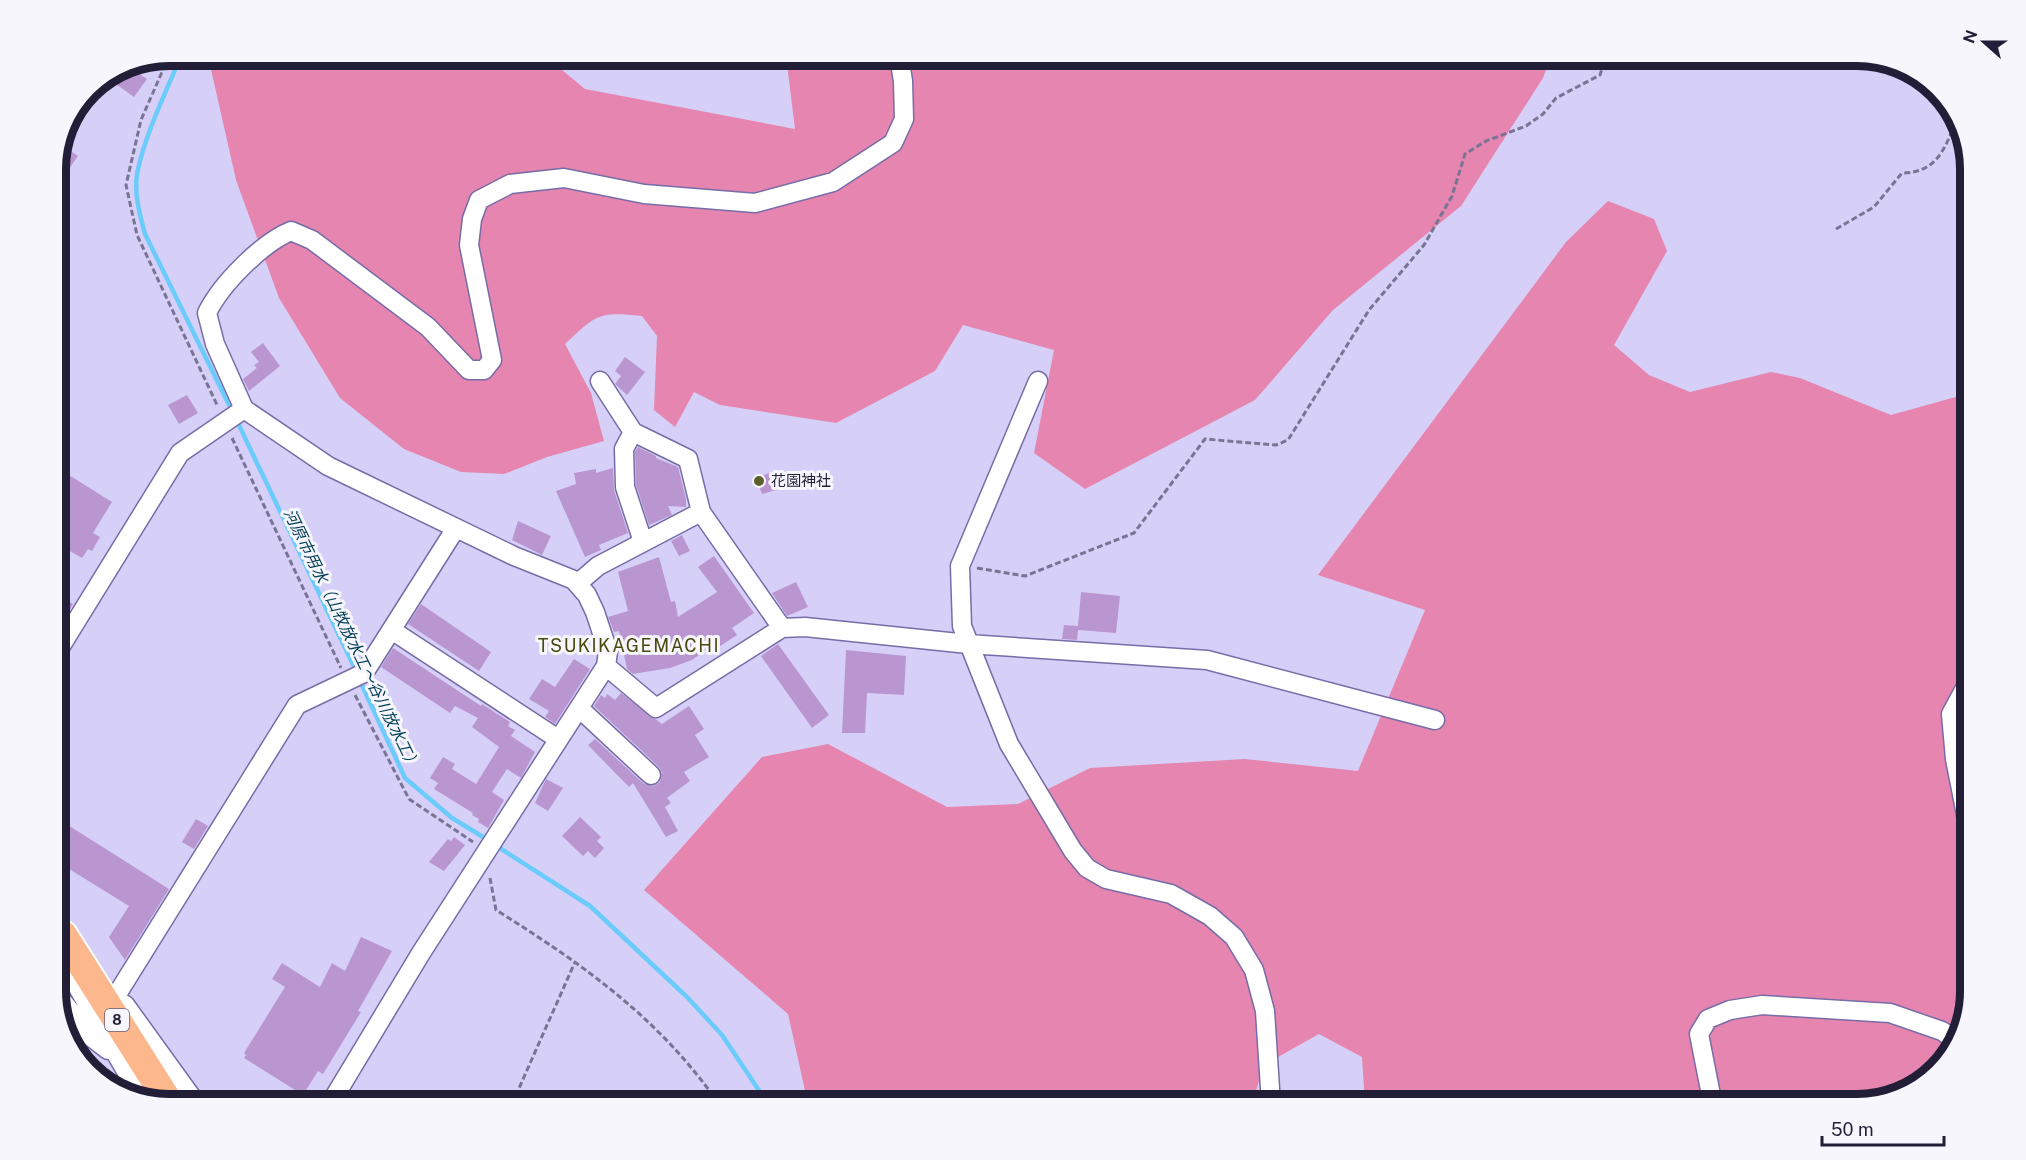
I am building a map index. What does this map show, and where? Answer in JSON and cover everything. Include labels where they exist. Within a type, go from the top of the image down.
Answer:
[{"type":"highway","name":"8","points":[[66,939],[163,1094]]},
{"type":"main road","points":[[66,933],[81,944],[186,1094]]},
{"type":"main road","points":[[66,959],[140,1089]]},
{"type":"main road","points":[[69,1013],[122,1059]]},
{"type":"street","points":[[336,1094],[490,845],[606,666],[608,651],[595,612],[577,584],[328,466],[234,416],[207,313],[220,292],[275,238],[291,231],[312,240],[428,327],[469,370],[484,370],[492,360],[469,245],[472,219],[479,200],[510,184],[564,178],[644,194],[756,203],[833,182],[893,143],[904,119],[901,66]]},
{"type":"street","points":[[600,381],[633,432],[688,459],[701,512],[782,628]]},
{"type":"street","points":[[1038,381],[960,566],[962,626],[1009,744],[1073,851],[1087,868],[1106,879],[1171,894],[1210,916],[1233,937],[1254,970],[1265,1011],[1270,1094]]},
{"type":"street","points":[[66,638],[180,453],[234,416]]},
{"type":"street","points":[[633,432],[624,449],[625,487],[643,542]]},
{"type":"street","points":[[577,584],[598,566],[701,512]]},
{"type":"street","points":[[116,996],[297,705],[354,679],[393,631],[456,528]]},
{"type":"street","points":[[606,666],[656,708],[782,628],[805,627],[968,644],[1207,660],[1435,720]]},
{"type":"street","points":[[393,631],[558,739]]},
{"type":"street","points":[[1960,697],[1951,714],[1960,784]]},
{"type":"street","points":[[579,708],[651,775]]},
{"type":"street","points":[[1711,1094],[1699,1034],[1708,1019],[1730,1010],[1762,1005],[1890,1013],[1942,1031],[1950,1036]]},
{"type":"path","points":[[164,66],[141,120],[126,185],[137,235],[234,416],[409,799],[490,845],[496,910],[575,962],[653,1024],[711,1094]]},
{"type":"path","points":[[960,566],[1025,576],[1134,533],[1204,439],[1276,445],[1288,440],[1369,310],[1424,245],[1452,196],[1465,154],[1486,141],[1526,126],[1543,114],[1556,98],[1600,75],[1603,66]]},
{"type":"path","points":[[1836,229],[1874,207],[1902,173],[1915,173],[1943,154],[1952,130]]},
{"type":"path","points":[[516,1094],[575,962]]},
{"type":"shaded area","points":[[210,66],[557,66],[585,89],[795,129],[787,66],[1547,66],[1543,78],[1461,206],[1333,310],[1255,400],[1085,489],[1034,453],[1054,350],[963,325],[935,371],[836,423],[720,405],[694,392],[675,427],[654,410],[657,336],[642,316],[616,314],[591,321],[565,344],[591,393],[604,441],[547,457],[504,474],[461,472],[404,449],[340,398],[279,298],[236,180]]},
{"type":"shaded area","points":[[1608,201],[1654,219],[1667,251],[1614,345],[1649,375],[1690,392],[1771,372],[1800,378],[1891,415],[1960,396],[1960,991],[1952,1031],[1939,1054],[1920,1073],[1897,1086],[1857,1094],[1364,1094],[1362,1057],[1319,1034],[1264,1065],[1255,1094],[806,1094],[788,1014],[644,890],[762,757],[828,744],[947,807],[1018,804],[1090,768],[1245,759],[1358,771],[1425,610],[1318,575],[1566,242]]},
{"type":"building","points":[[145,69],[141,75],[147,79],[134,97],[114,82]]},
{"type":"building","points":[[68,150],[78,156],[66,173]]},
{"type":"building","points":[[263,343],[280,366],[249,391],[243,379],[257,368],[254,365],[259,362],[251,352]]},
{"type":"building","points":[[625,357],[645,372],[627,395],[615,384],[621,376],[615,371]]},
{"type":"building","points":[[187,395],[198,413],[179,424],[168,405]]},
{"type":"building","points":[[638,447],[678,467],[686,499],[686,507],[668,506],[672,515],[649,525],[636,485],[635,452]]},
{"type":"building","points":[[613,468],[614,490],[628,533],[599,545],[601,550],[585,557],[556,491],[576,484],[574,473],[596,469],[596,473]]},
{"type":"building","points":[[777,470],[783,488],[762,494],[756,478]]},
{"type":"building","points":[[66,473],[112,502],[93,533],[100,537],[92,551],[88,549],[82,558],[66,549]]},
{"type":"building","points":[[518,521],[551,536],[542,555],[512,540]]},
{"type":"building","points":[[682,535],[690,551],[679,556],[671,541]]},
{"type":"building","points":[[714,556],[754,613],[732,628],[737,635],[714,650],[711,646],[692,660],[670,668],[633,674],[627,669],[619,631],[614,632],[608,617],[628,611],[618,572],[659,557],[671,602],[675,601],[678,617],[717,592],[698,567]]},
{"type":"building","points":[[796,582],[808,607],[787,616],[772,593]]},
{"type":"building","points":[[1081,592],[1120,596],[1116,633],[1078,630],[1077,640],[1062,639],[1064,625],[1078,626]]},
{"type":"building","points":[[66,600],[73,604],[66,616]]},
{"type":"building","points":[[421,604],[491,652],[479,671],[408,624]]},
{"type":"building","points":[[778,644],[829,715],[812,728],[761,656]]},
{"type":"building","points":[[393,648],[481,706],[482,704],[510,722],[508,726],[515,730],[511,736],[535,752],[521,778],[507,769],[492,792],[504,800],[488,828],[478,822],[479,819],[472,815],[473,813],[434,789],[438,783],[430,778],[443,757],[455,764],[452,769],[476,784],[499,747],[472,727],[478,718],[455,706],[450,713],[381,667]]},
{"type":"building","points":[[846,650],[906,656],[904,695],[867,693],[865,733],[842,733]]},
{"type":"building","points":[[574,659],[590,669],[555,724],[545,717],[549,711],[529,699],[542,679],[555,687]]},
{"type":"building","points":[[621,693],[662,724],[689,706],[704,729],[695,735],[709,757],[684,772],[690,781],[667,798],[671,803],[665,807],[678,831],[666,837],[633,783],[629,787],[588,745],[595,739],[644,784],[654,786],[660,782],[662,772],[659,767],[594,706],[601,695],[605,698],[607,694],[615,700]]},
{"type":"building","points":[[546,779],[563,788],[548,811],[535,803]]},
{"type":"building","points":[[580,817],[601,837],[597,841],[604,848],[595,858],[588,851],[583,856],[562,836]]},
{"type":"building","points":[[196,819],[208,826],[194,849],[182,842]]},
{"type":"building","points":[[66,824],[169,889],[125,960],[109,937],[129,906],[66,867]]},
{"type":"building","points":[[454,837],[465,845],[444,871],[429,862],[448,839],[451,841]]},
{"type":"building","points":[[361,937],[392,951],[358,1011],[361,1012],[323,1074],[318,1071],[304,1094],[244,1058],[246,1055],[244,1053],[285,987],[272,979],[282,963],[320,987],[332,963],[345,971]]},
{"type":"waterway","name":"河原市用水（山牧放水工～谷川放水工）","points":[[177,66],[156,114],[137,174],[139,212],[145,234],[232,411]]},
{"type":"waterway","name":"河原市用水（山牧放水工～谷川放水工）","points":[[237,421],[357,673]]},
{"type":"waterway","name":"河原市用水（山牧放水工～谷川放水工）","points":[[360,681],[405,778],[452,818],[488,840]]},
{"type":"waterway","name":"河原市用水（山牧放水工～谷川放水工）","points":[[495,845],[590,906],[687,997],[722,1035],[761,1094]]},
{"type":"place","name":"花園神社","points":[[759,481]]},
{"type":"district","name":"TSUKIKAGEMACHI","points":[[629,646]]}]
